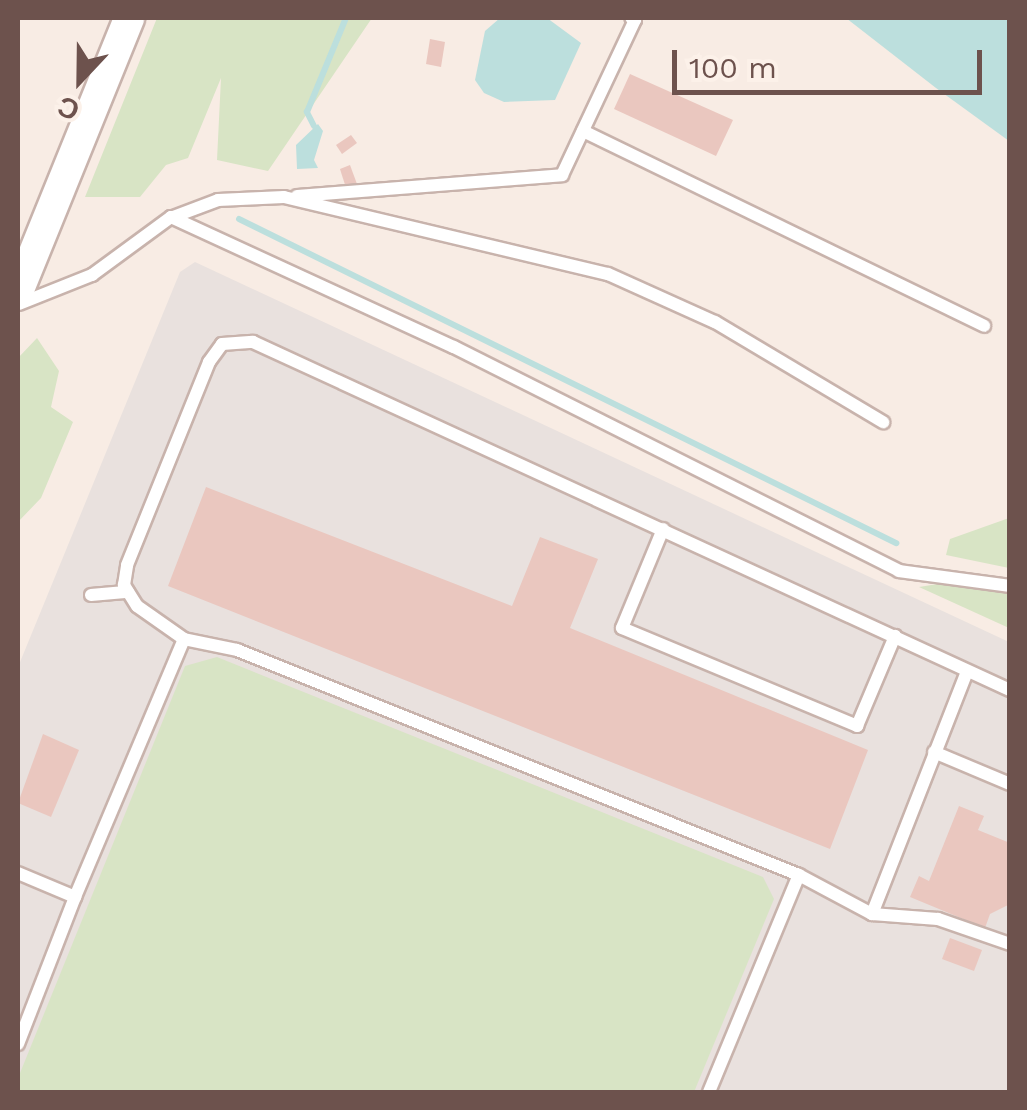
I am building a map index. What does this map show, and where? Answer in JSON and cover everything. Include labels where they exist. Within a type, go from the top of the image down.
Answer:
[{"type":"street","points":[[18,292],[129,18]]},
{"type":"lane","points":[[18,304],[92,275],[171,218],[218,200],[562,174],[635,20],[631,18]]},
{"type":"lane","points":[[582,131],[984,326]]},
{"type":"lane","points":[[284,197],[608,274],[715,322],[883,422]]},
{"type":"lane","points":[[171,218],[454,346],[899,570],[1010,586]]},
{"type":"lane","points":[[128,592],[128,565],[222,344],[253,342],[1010,690]]},
{"type":"lane","points":[[663,529],[622,628],[858,726],[895,636]]},
{"type":"lane","points":[[91,595],[128,592],[184,639],[237,650],[800,875],[872,914],[938,918],[1010,944]]},
{"type":"lane","points":[[18,1044],[75,897],[184,639]]},
{"type":"lane","points":[[872,914],[968,671]]},
{"type":"lane","points":[[934,752],[1010,784]]},
{"type":"lane","points":[[18,873],[75,897]]},
{"type":"lane","points":[[709,1092],[800,875]]},
{"type":"shaded area","points":[[195,262],[1009,642],[1009,1092],[18,1092],[18,667],[180,272]]},
{"type":"green space","points":[[157,18],[372,18],[268,171],[217,160],[221,78],[188,158],[166,165],[140,197],[85,197]]},
{"type":"green space","points":[[37,338],[59,371],[51,407],[73,422],[41,498],[18,522],[18,358]]},
{"type":"green space","points":[[1009,518],[1009,568],[946,555],[950,539]]},
{"type":"green space","points":[[950,582],[1009,589],[1009,628],[919,587]]},
{"type":"green space","points":[[217,657],[763,877],[774,899],[694,1092],[18,1092],[18,1078],[185,666]]},
{"type":"water","points":[[500,18],[547,18],[581,43],[555,100],[504,102],[484,93],[475,80],[485,31]]},
{"type":"water","points":[[846,18],[1009,18],[1009,141],[936,88]]},
{"type":"water","points":[[318,124],[323,131],[314,160],[318,168],[297,169],[296,145]]},
{"type":"building","points":[[430,39],[445,42],[441,67],[426,64]]},
{"type":"building","points":[[630,74],[733,120],[716,156],[614,109]]},
{"type":"building","points":[[351,135],[357,143],[342,154],[336,145]]},
{"type":"building","points":[[350,165],[357,184],[346,188],[340,169]]},
{"type":"building","points":[[206,487],[512,606],[540,537],[598,559],[570,628],[868,750],[830,849],[168,586]]},
{"type":"building","points":[[43,734],[79,750],[51,817],[18,803]]},
{"type":"building","points":[[959,806],[984,816],[978,830],[1010,843],[1010,904],[990,914],[985,928],[910,897],[919,876],[929,881]]},
{"type":"building","points":[[950,938],[982,950],[974,971],[942,959]]},
{"type":"waterway","points":[[314,126],[307,112],[346,18]]},
{"type":"waterway","points":[[239,219],[896,543]]}]
